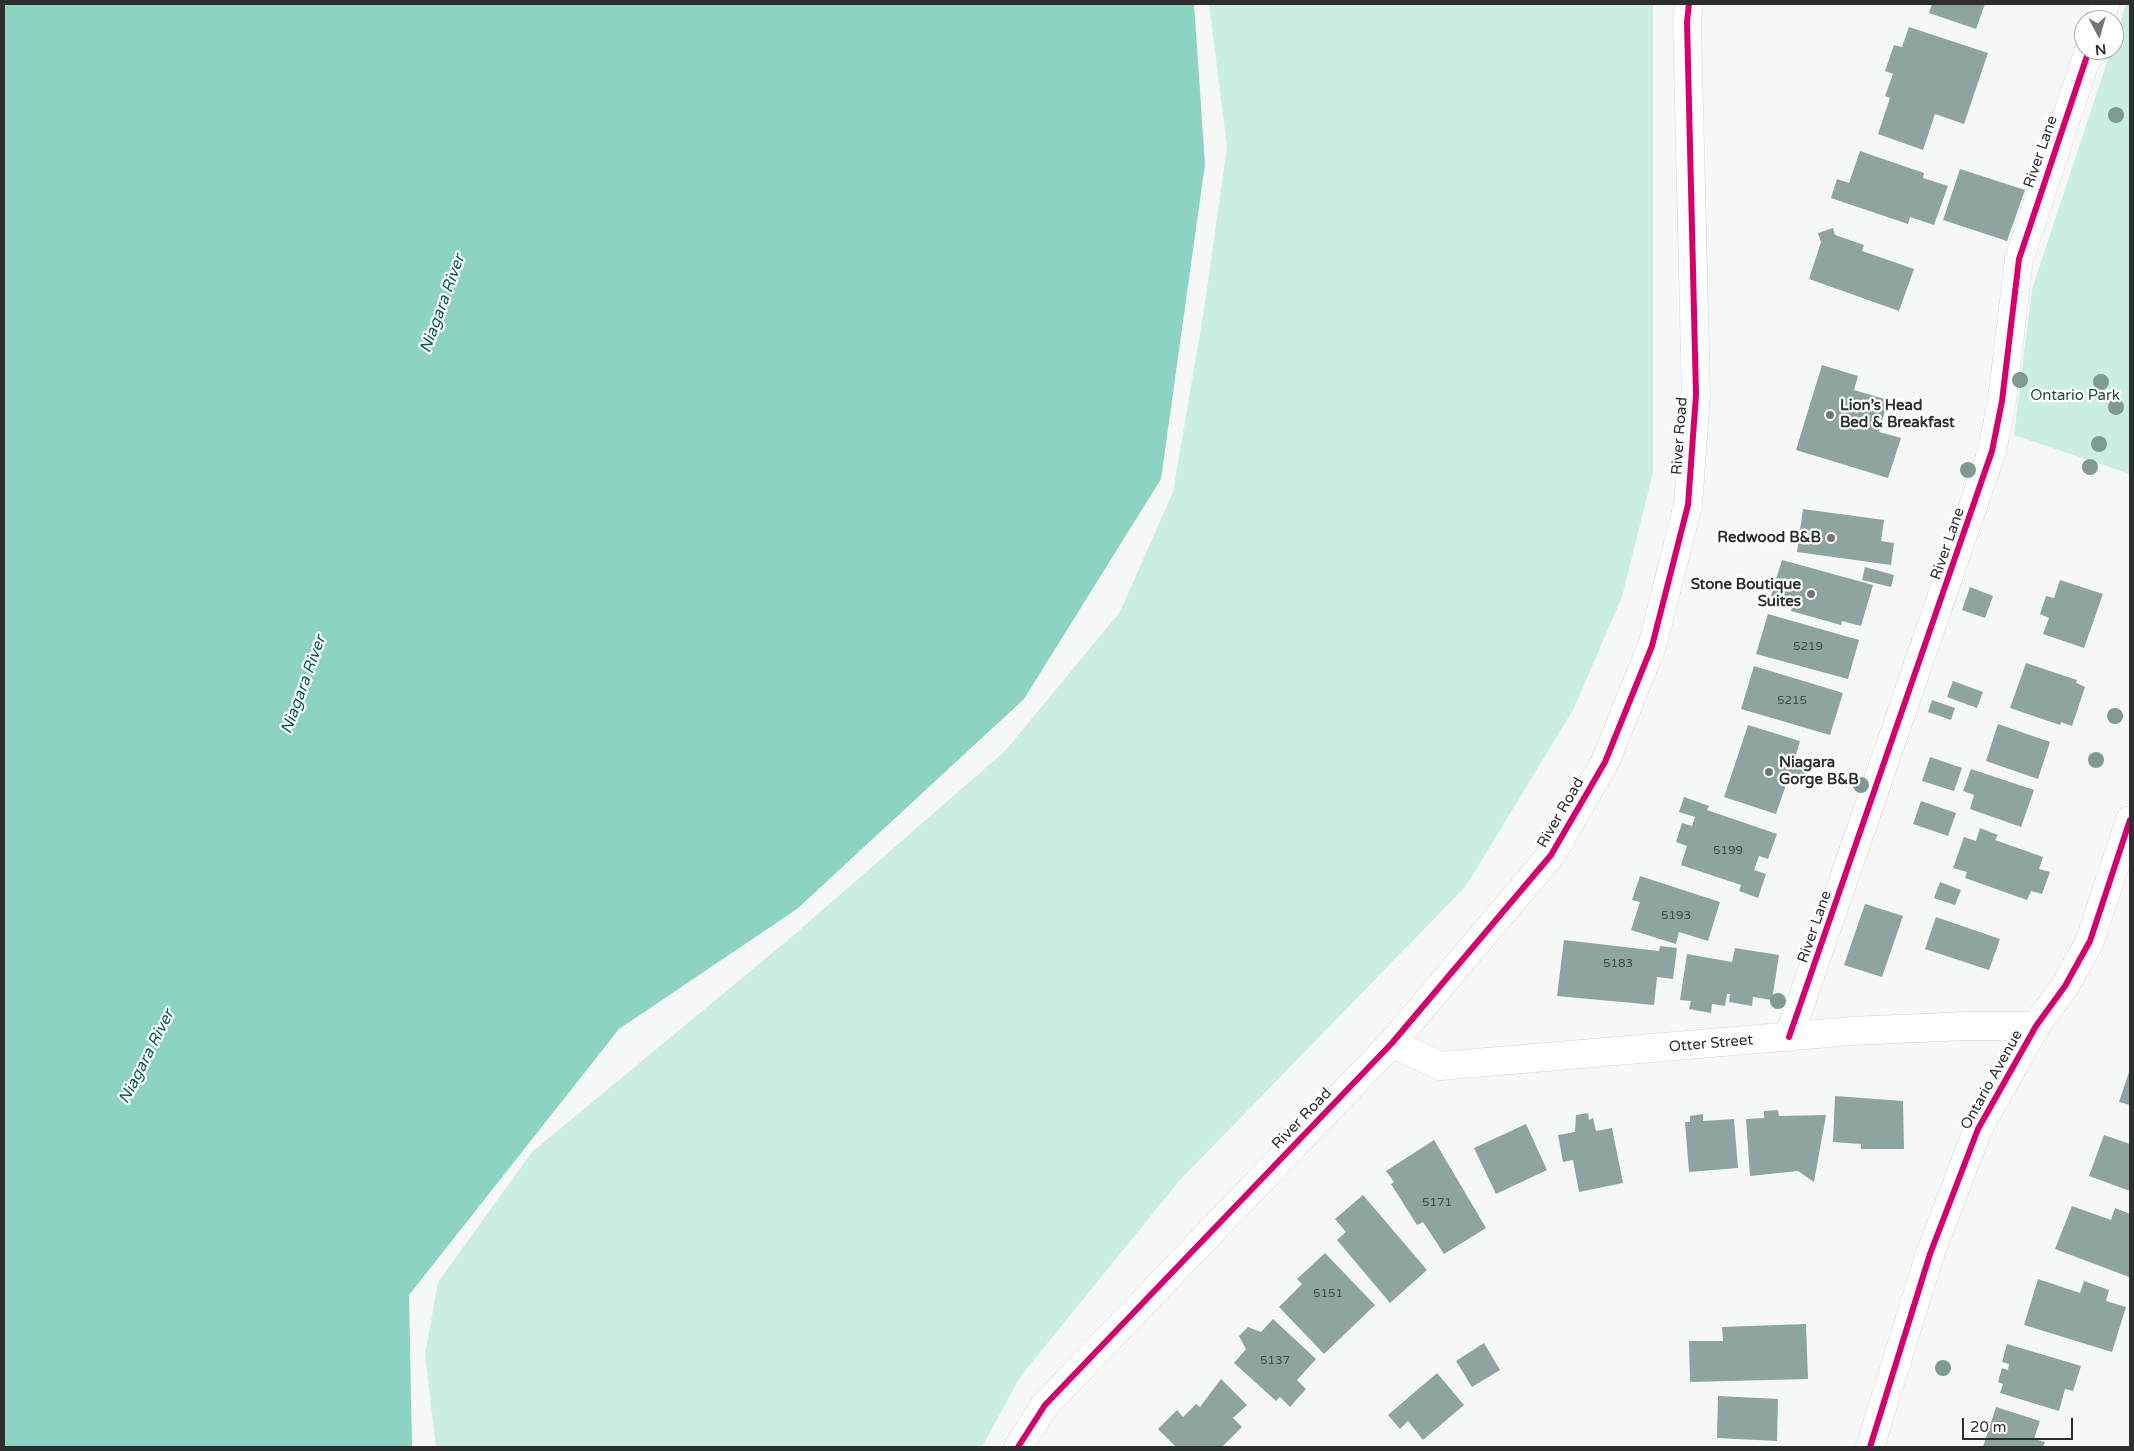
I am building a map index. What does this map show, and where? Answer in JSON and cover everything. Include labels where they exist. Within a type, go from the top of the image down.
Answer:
[{"type":"street","name":"River Road","points":[[1018,1447],[1045,1405],[1392,1043],[1551,856],[1605,762],[1652,646],[1688,505],[1696,395],[1687,22],[1689,4]]},
{"type":"street","name":"River Lane","points":[[1789,1037],[1992,451],[2002,402],[2019,258],[2086,60]]},
{"type":"street","name":"Ontario Avenue","points":[[1870,1447],[1930,1254],[1978,1129],[2036,1026],[2065,986],[2090,941],[2130,820]]},
{"type":"street","name":"Otter Street","points":[[1392,1043],[1440,1066],[1852,1031],[1966,1026],[2036,1026]]},
{"type":"green space","points":[[1209,4],[1653,4],[1653,473],[1622,597],[1573,710],[1466,886],[1179,1181],[1020,1377],[982,1447],[436,1447],[425,1355],[438,1282],[532,1152],[788,940],[1005,751],[1120,612],[1173,492],[1204,310],[1227,147]]},
{"type":"green space","name":"Ontario Park","points":[[2126,4],[2130,4],[2130,474],[2014,435],[2032,289],[2108,60],[2124,60],[2124,10]]},
{"type":"water","name":"Niagara River","points":[[4,4],[1194,4],[1205,164],[1161,479],[1024,699],[797,909],[619,1029],[409,1295],[412,1447],[4,1447]]},
{"type":"building","points":[[1932,4],[1985,4],[1976,29],[1929,13]]},
{"type":"building","points":[[1909,27],[1988,53],[1964,124],[1935,114],[1923,150],[1878,134],[1890,98],[1885,96],[1893,74],[1885,71],[1894,45],[1902,47]]},
{"type":"building","points":[[1860,151],[1924,173],[1923,178],[1948,186],[1934,225],[1910,217],[1908,224],[1831,198],[1837,179],[1849,183]]},
{"type":"building","points":[[1960,169],[2025,190],[2007,241],[1943,220]]},
{"type":"building","points":[[1833,228],[1835,235],[1864,245],[1862,251],[1914,269],[1899,311],[1809,279],[1821,242],[1818,233]]},
{"type":"building","points":[[1822,365],[1858,376],[1854,390],[1888,400],[1879,432],[1901,438],[1888,478],[1796,450]]},
{"type":"building","points":[[1803,509],[1884,520],[1881,541],[1894,543],[1891,565],[1797,552]]},
{"type":"building","points":[[1782,560],[1873,585],[1861,626],[1842,621],[1841,625],[1791,611],[1793,606],[1770,599]]},
{"type":"building","points":[[1865,567],[1894,575],[1891,587],[1862,580]]},
{"type":"building","points":[[2060,580],[2103,594],[2084,648],[2043,634],[2049,618],[2040,614],[2046,596],[2054,598]]},
{"type":"building","points":[[1970,587],[1993,596],[1985,618],[1962,610]]},
{"type":"building","points":[[1768,614],[1859,640],[1848,679],[1756,654]]},
{"type":"building","points":[[2026,663],[2077,680],[2076,683],[2085,687],[2072,726],[2061,722],[2060,725],[2010,708]]},
{"type":"building","points":[[1754,666],[1843,693],[1830,735],[1741,709]]},
{"type":"building","points":[[1953,681],[1983,692],[1977,708],[1947,697]]},
{"type":"building","points":[[1932,700],[1955,708],[1951,720],[1928,712]]},
{"type":"building","points":[[1998,724],[2050,742],[2038,779],[1986,761]]},
{"type":"building","name":"Niagara Gorge B&B","points":[[1748,725],[1800,741],[1794,761],[1808,766],[1803,783],[1788,779],[1776,814],[1724,797]]},
{"type":"building","points":[[1930,757],[1962,768],[1954,791],[1922,781]]},
{"type":"building","points":[[1971,769],[2034,790],[2021,827],[1970,809],[1974,795],[1963,791]]},
{"type":"building","points":[[1684,797],[1709,806],[1707,810],[1777,834],[1768,859],[1759,856],[1754,870],[1766,874],[1758,898],[1739,891],[1741,885],[1681,865],[1687,846],[1676,842],[1682,823],[1692,826],[1695,817],[1679,812]]},
{"type":"building","points":[[1921,801],[1956,813],[1948,836],[1913,824]]},
{"type":"building","points":[[1980,828],[1998,835],[1995,840],[2043,857],[2039,869],[2050,872],[2042,894],[2031,891],[2027,900],[1965,878],[1967,872],[1953,868],[1964,837],[1976,841]]},
{"type":"building","points":[[1640,876],[1720,902],[1708,941],[1679,932],[1676,944],[1631,930],[1640,902],[1632,900]]},
{"type":"building","points":[[1940,882],[1961,890],[1955,905],[1934,898]]},
{"type":"building","points":[[1865,904],[1903,916],[1882,977],[1844,965]]},
{"type":"building","points":[[1936,917],[2000,939],[1989,970],[1925,949]]},
{"type":"building","points":[[1564,940],[1659,951],[1660,946],[1677,948],[1673,979],[1657,977],[1654,1005],[1557,996]]},
{"type":"building","points":[[1735,948],[1779,955],[1772,1000],[1753,997],[1752,1006],[1729,1002],[1730,994],[1727,994],[1725,1006],[1712,1004],[1711,1013],[1689,1009],[1691,1001],[1680,1000],[1687,954],[1732,962]]},
{"type":"building","points":[[2130,1069],[2130,1105],[2119,1102]]},
{"type":"building","points":[[1835,1096],[1903,1101],[1904,1149],[1861,1149],[1861,1144],[1833,1142]]},
{"type":"building","points":[[1778,1110],[1779,1116],[1826,1115],[1814,1182],[1798,1171],[1750,1176],[1746,1119],[1764,1118],[1764,1111]]},
{"type":"building","points":[[1588,1113],[1589,1120],[1593,1118],[1596,1131],[1612,1128],[1623,1183],[1579,1192],[1573,1160],[1563,1162],[1558,1135],[1575,1132],[1576,1115]]},
{"type":"building","points":[[1703,1114],[1703,1121],[1734,1119],[1738,1168],[1689,1172],[1685,1122],[1690,1122],[1690,1116]]},
{"type":"building","points":[[1526,1124],[1547,1170],[1496,1194],[1474,1148]]},
{"type":"building","points":[[2104,1135],[2130,1144],[2130,1191],[2089,1176]]},
{"type":"building","points":[[1434,1140],[1486,1228],[1444,1254],[1423,1222],[1417,1225],[1391,1184],[1394,1182],[1386,1171]]},
{"type":"building","points":[[1363,1195],[1427,1270],[1390,1303],[1337,1240],[1346,1232],[1335,1219]]},
{"type":"building","points":[[2072,1206],[2111,1220],[2115,1208],[2130,1214],[2129,1277],[2055,1249]]},
{"type":"building","points":[[1325,1253],[1375,1305],[1324,1354],[1279,1307],[1302,1284],[1297,1279]]},
{"type":"building","points":[[2038,1279],[2080,1293],[2084,1281],[2109,1290],[2106,1301],[2126,1307],[2112,1352],[2024,1325]]},
{"type":"building","points":[[1273,1319],[1316,1359],[1297,1380],[1306,1389],[1290,1407],[1280,1397],[1276,1401],[1234,1363],[1246,1349],[1239,1336],[1248,1327],[1261,1332]]},
{"type":"building","points":[[1806,1324],[1808,1379],[1690,1382],[1689,1341],[1723,1341],[1722,1327]]},
{"type":"building","points":[[1484,1343],[1500,1370],[1472,1387],[1456,1361]]},
{"type":"building","points":[[2007,1344],[2081,1366],[2073,1391],[2065,1389],[2059,1411],[2000,1393],[2003,1384],[1998,1382],[2002,1368],[2008,1370],[2009,1364],[2002,1362]]},
{"type":"building","points":[[1437,1373],[1464,1405],[1423,1440],[1408,1421],[1400,1429],[1388,1415]]},
{"type":"building","points":[[1221,1379],[1247,1405],[1233,1418],[1242,1427],[1222,1447],[1176,1447],[1158,1429],[1177,1410],[1183,1417],[1196,1404],[1200,1407]]},
{"type":"building","points":[[1718,1396],[1778,1399],[1777,1441],[1717,1438]]},
{"type":"building","points":[[1996,1407],[2040,1421],[2034,1439],[2045,1442],[2043,1447],[1983,1447]]},
{"type":"cycle path","points":[[1018,1447],[1045,1405],[1392,1043],[1551,855],[1605,762],[1652,646],[1688,505],[1696,395],[1687,22],[1689,4]]},
{"type":"cycle path","points":[[1789,1037],[1992,451],[2002,401],[2019,259],[2086,60]]},
{"type":"cycle path","points":[[1870,1447],[1930,1254],[1978,1129],[2036,1026],[2065,986],[2090,941],[2130,820]]},
{"type":"place","name":"Lion’s Head Bed & Breakfast","points":[[1830,415]]},
{"type":"place","name":"Redwood B&B","points":[[1831,538]]},
{"type":"place","name":"Stone Boutique Suites","points":[[1811,594]]},
{"type":"place","name":"Niagara Gorge B&B","points":[[1769,772]]}]
